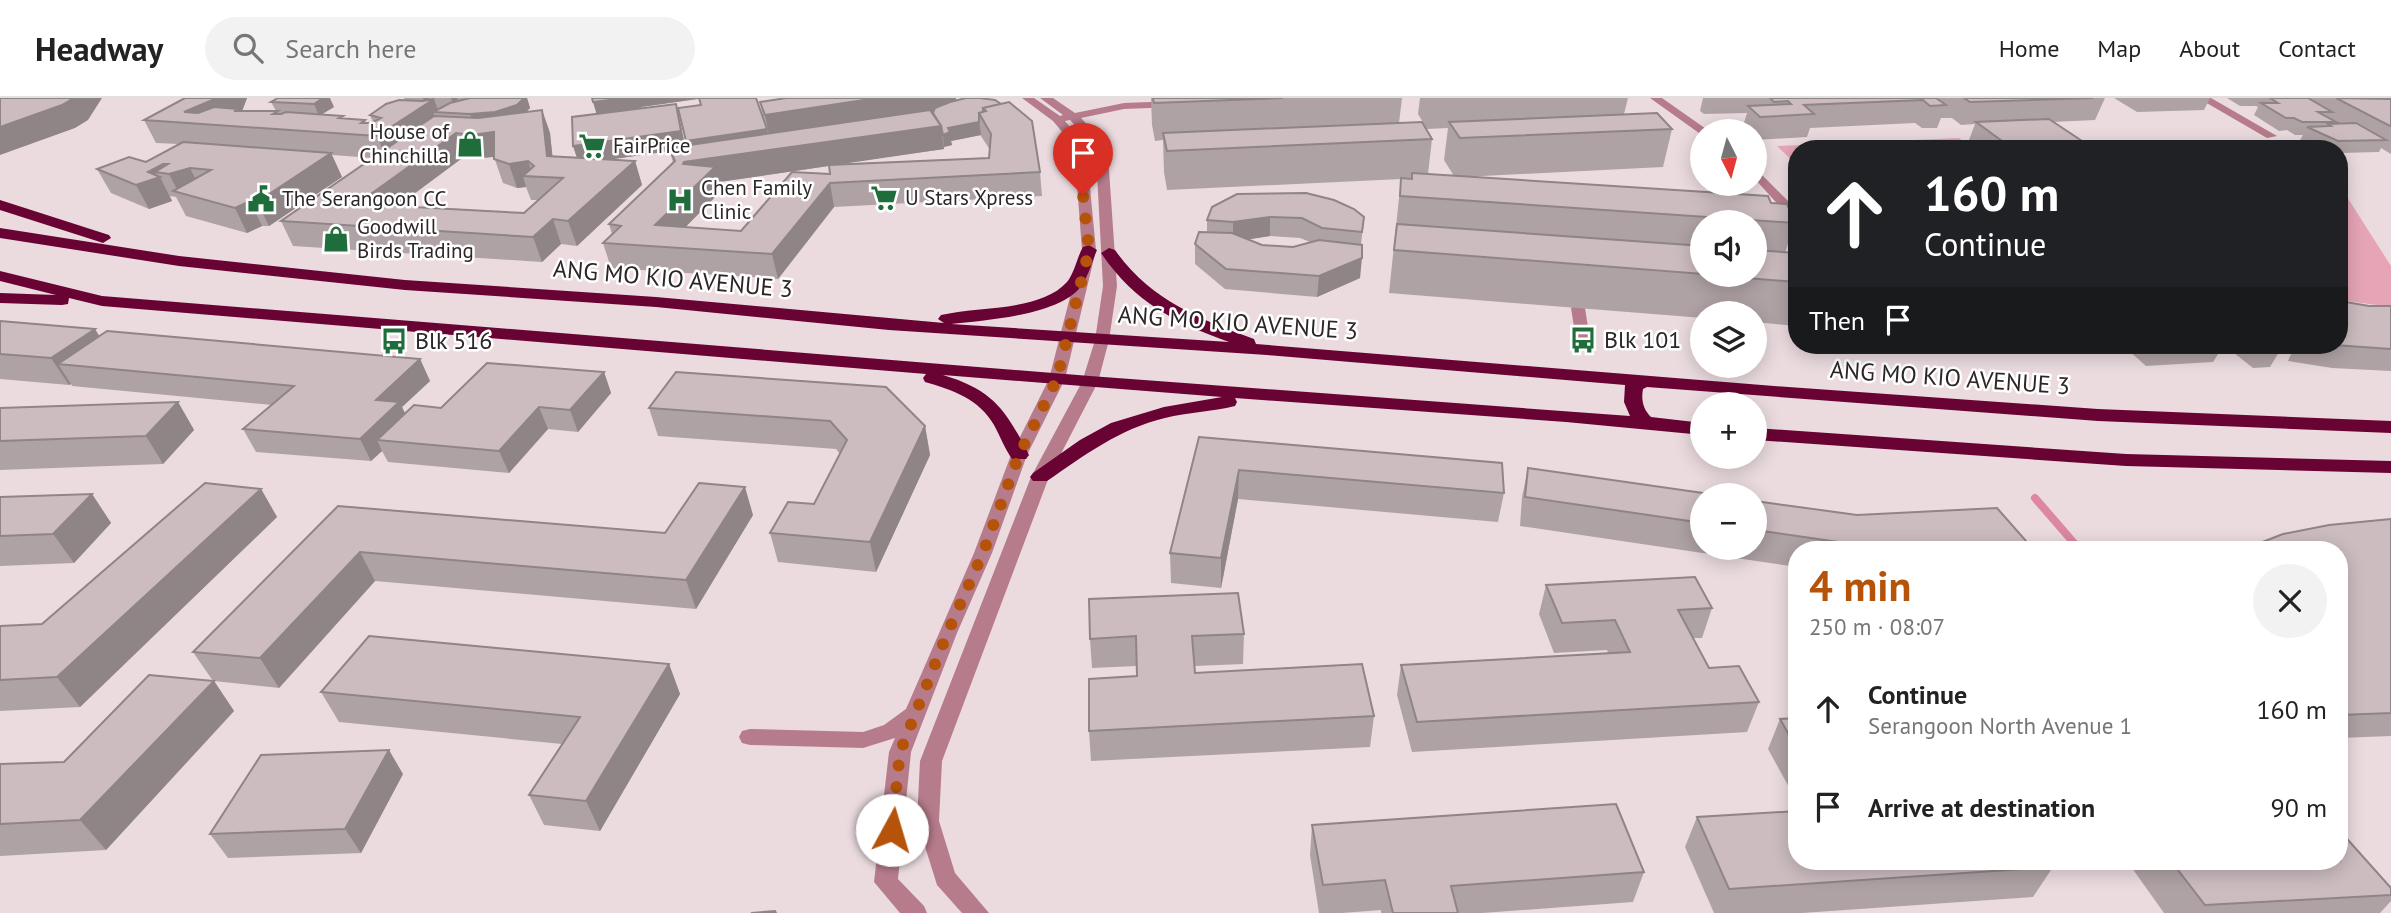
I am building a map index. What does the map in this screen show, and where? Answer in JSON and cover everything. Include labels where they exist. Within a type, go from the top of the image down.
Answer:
[{"type":"highway","points":[[0,205],[178,261]]},
{"type":"highway","name":"ANG MO KIO AVENUE 3","points":[[0,233],[178,261],[405,285],[656,302],[889,325],[1267,350],[2098,415],[2391,427]]},
{"type":"highway","points":[[889,325],[1001,313],[1048,300],[1073,286],[1089,250]]},
{"type":"highway","points":[[1109,253],[1133,286],[1150,299],[1175,314],[1267,350]]},
{"type":"highway","points":[[0,276],[102,301]]},
{"type":"highway","points":[[0,299],[102,301],[1690,428]]},
{"type":"highway","points":[[872,362],[967,387],[986,400],[995,411],[1019,455]]},
{"type":"highway","points":[[1647,381],[1634,386],[1632,392],[1638,416],[1648,424]]},
{"type":"highway","points":[[1040,477],[1102,435],[1139,418],[1189,407],[1279,396]]},
{"type":"highway","points":[[1767,435],[2126,460],[2391,467]]},
{"type":"street","points":[[915,913],[886,882],[900,752],[983,553],[1019,455],[1057,379],[1089,250],[1080,146],[1057,119],[1027,98]]},
{"type":"street","points":[[977,913],[945,878],[928,821],[931,761],[1040,477],[1090,382],[1102,340],[1110,286],[1102,155],[1093,135],[1073,116],[1045,98]]},
{"type":"street","points":[[1655,98],[1690,122]]},
{"type":"street","points":[[2203,98],[2271,136]]},
{"type":"street","points":[[1057,119],[1124,106],[1190,103]]},
{"type":"street","points":[[1768,186],[1788,207]]},
{"type":"street","points":[[1578,308],[1583,340]]},
{"type":"street","points":[[750,737],[863,740],[891,731],[915,714]]},
{"type":"shaded area","points":[[1959,138],[1962,140],[1914,140]]},
{"type":"shaded area","points":[[1777,146],[1788,146],[1788,156]]},
{"type":"shaded area","points":[[2348,199],[2391,266],[2391,307],[2348,301]]},
{"type":"building","points":[[0,98],[74,98],[62,105],[0,127]]},
{"type":"building","points":[[185,98],[217,98],[184,112],[198,113],[214,107],[238,109],[234,111],[278,111],[273,114],[286,112],[343,116],[339,118],[365,120],[361,123],[371,123],[381,118],[370,115],[386,104],[399,100],[434,99],[377,136],[144,120]]},
{"type":"building","points":[[278,98],[323,98],[314,104],[271,102]]},
{"type":"building","points":[[470,98],[524,98],[517,105],[495,112],[433,112],[450,103]]},
{"type":"building","points":[[592,98],[626,98],[593,102]]},
{"type":"building","points":[[699,98],[756,98],[767,129],[686,141],[678,108],[701,105]]},
{"type":"building","points":[[786,98],[877,98],[765,115],[760,102]]},
{"type":"building","points":[[966,98],[995,100],[1001,104],[983,108],[983,112],[979,113],[979,122],[948,128],[950,132],[943,135],[933,113],[935,108]]},
{"type":"building","points":[[1153,98],[1283,98],[1154,103]]},
{"type":"building","points":[[1770,98],[1936,98],[1946,105],[1930,106],[1923,100],[1804,105],[1814,114],[1760,117],[1748,106],[1791,104],[1788,101],[1774,102]]},
{"type":"building","points":[[1964,98],[2093,98],[1970,102]]},
{"type":"building","points":[[2270,98],[2308,98],[2332,112],[2318,112],[2336,122],[2302,122],[2286,118],[2261,103],[2278,103]]},
{"type":"building","points":[[2336,98],[2391,99],[2391,126],[2390,126]]},
{"type":"building","points":[[1009,102],[1032,121],[1040,172],[830,183],[772,254],[603,243],[621,226],[609,224],[675,161],[669,148],[930,110],[941,126],[684,162],[683,164],[715,167],[655,225],[741,231],[792,172],[830,174],[829,165],[989,158],[991,134],[979,113],[986,111],[983,108]]},
{"type":"building","points":[[676,104],[681,131],[573,146],[572,117]]},
{"type":"building","points":[[542,110],[547,156],[635,161],[568,221],[553,219],[533,237],[281,221],[434,116],[478,118]],"holes":[[[494,132],[494,159],[509,164],[528,161],[534,166],[523,176],[563,178],[524,213],[357,204],[456,133],[472,135]]]},
{"type":"building","points":[[1657,113],[1672,129],[1460,138],[1449,122]]},
{"type":"building","points":[[2049,119],[2080,140],[2001,140],[1976,122]]},
{"type":"building","points":[[1422,122],[1432,139],[1167,151],[1163,133]]},
{"type":"building","points":[[2356,123],[2386,140],[2336,140],[2307,127],[2331,126],[2328,124]]},
{"type":"building","points":[[183,142],[331,153],[257,202],[250,201],[235,208],[173,191],[211,170],[190,168],[169,174],[155,172],[168,164],[163,164],[148,172],[160,177],[136,185],[97,169],[129,157],[146,162]]},
{"type":"building","points":[[1412,173],[1690,191],[1690,196],[1768,196],[1771,203],[1787,204],[1788,223],[1767,221],[1767,210],[1690,210],[1690,216],[1400,196],[1401,178],[1412,179]]},
{"type":"building","points":[[1306,193],[1334,200],[1354,209],[1364,217],[1362,232],[1322,228],[1302,218],[1270,217],[1233,222],[1207,220],[1212,207],[1237,194]]},
{"type":"building","points":[[1397,224],[1690,245],[1690,273],[1394,250]]},
{"type":"building","points":[[1199,232],[1232,233],[1262,245],[1293,247],[1319,240],[1362,245],[1362,258],[1319,276],[1226,269],[1195,244]]},
{"type":"building","points":[[1767,251],[1788,252],[1788,281],[1767,280]]},
{"type":"building","points":[[2348,302],[2391,306],[2391,349],[2348,346]]},
{"type":"building","points":[[0,321],[95,329],[51,358],[0,354]]},
{"type":"building","points":[[107,331],[420,359],[376,400],[399,402],[360,439],[243,429],[294,386],[58,364]]},
{"type":"building","points":[[487,363],[604,372],[570,410],[539,407],[499,451],[377,440],[414,405],[441,408]]},
{"type":"building","points":[[676,372],[886,387],[925,426],[870,542],[770,533],[788,502],[814,504],[847,440],[830,421],[649,408]]},
{"type":"building","points":[[178,402],[146,436],[0,441],[0,408]]},
{"type":"building","points":[[1199,437],[1502,463],[1504,493],[1239,470],[1221,558],[1170,553]]},
{"type":"building","points":[[1528,468],[1690,491],[1690,521],[1525,497]]},
{"type":"building","points":[[205,483],[261,489],[57,677],[0,680],[0,626],[42,624]]},
{"type":"building","points":[[699,483],[745,487],[686,580],[360,552],[260,658],[193,652],[338,506],[665,533]]},
{"type":"building","points":[[92,494],[53,534],[0,536],[0,497]]},
{"type":"building","points":[[1767,503],[1857,515],[1997,508],[2026,541],[1831,541],[1767,532]]},
{"type":"building","points":[[2391,519],[2391,713],[2348,715],[2348,541],[2265,541],[2283,534],[2329,525]]},
{"type":"building","points":[[1695,577],[1712,608],[1678,610],[1709,668],[1739,666],[1759,702],[1417,722],[1401,665],[1630,652],[1615,620],[1562,623],[1546,585]]},
{"type":"building","points":[[1238,593],[1244,634],[1192,636],[1195,673],[1362,664],[1374,716],[1089,731],[1089,679],[1137,676],[1136,636],[1090,639],[1089,599]]},
{"type":"building","points":[[369,636],[669,664],[586,801],[529,795],[580,717],[321,692]]},
{"type":"building","points":[[149,675],[214,681],[80,820],[0,824],[0,764],[64,762]]},
{"type":"building","points":[[1780,719],[1788,719],[1788,733]]},
{"type":"building","points":[[389,750],[345,829],[210,834],[261,755]]},
{"type":"building","points":[[1616,804],[1644,872],[1451,886],[1458,913],[1393,913],[1385,880],[1323,885],[1312,825]]},
{"type":"building","points":[[1788,812],[1788,870],[2009,870],[1729,889],[1697,817]]},
{"type":"building","points":[[2348,840],[2391,888],[2391,895],[2205,905],[2178,870],[2348,870]]},
{"type":"waterway","points":[[2035,498],[2072,541]]},
{"type":"place","name":"House of Chinchilla","points":[[470,144]]},
{"type":"place","name":"FairPrice","points":[[592,146]]},
{"type":"place","name":"U Stars Xpress","points":[[884,198]]},
{"type":"place","name":"The Serangoon CC","points":[[261,199]]},
{"type":"place","name":"Chen Family Clinic","points":[[680,200]]},
{"type":"place","name":"Goodwill Birds Trading","points":[[336,239]]},
{"type":"place","name":"Blk 101","points":[[1583,340]]},
{"type":"place","name":"Blk 516","points":[[394,341]]},
{"type":"route","points":[[892,830],[900,752],[983,553],[1019,455],[1057,379],[1089,250],[1083,195]]}]
